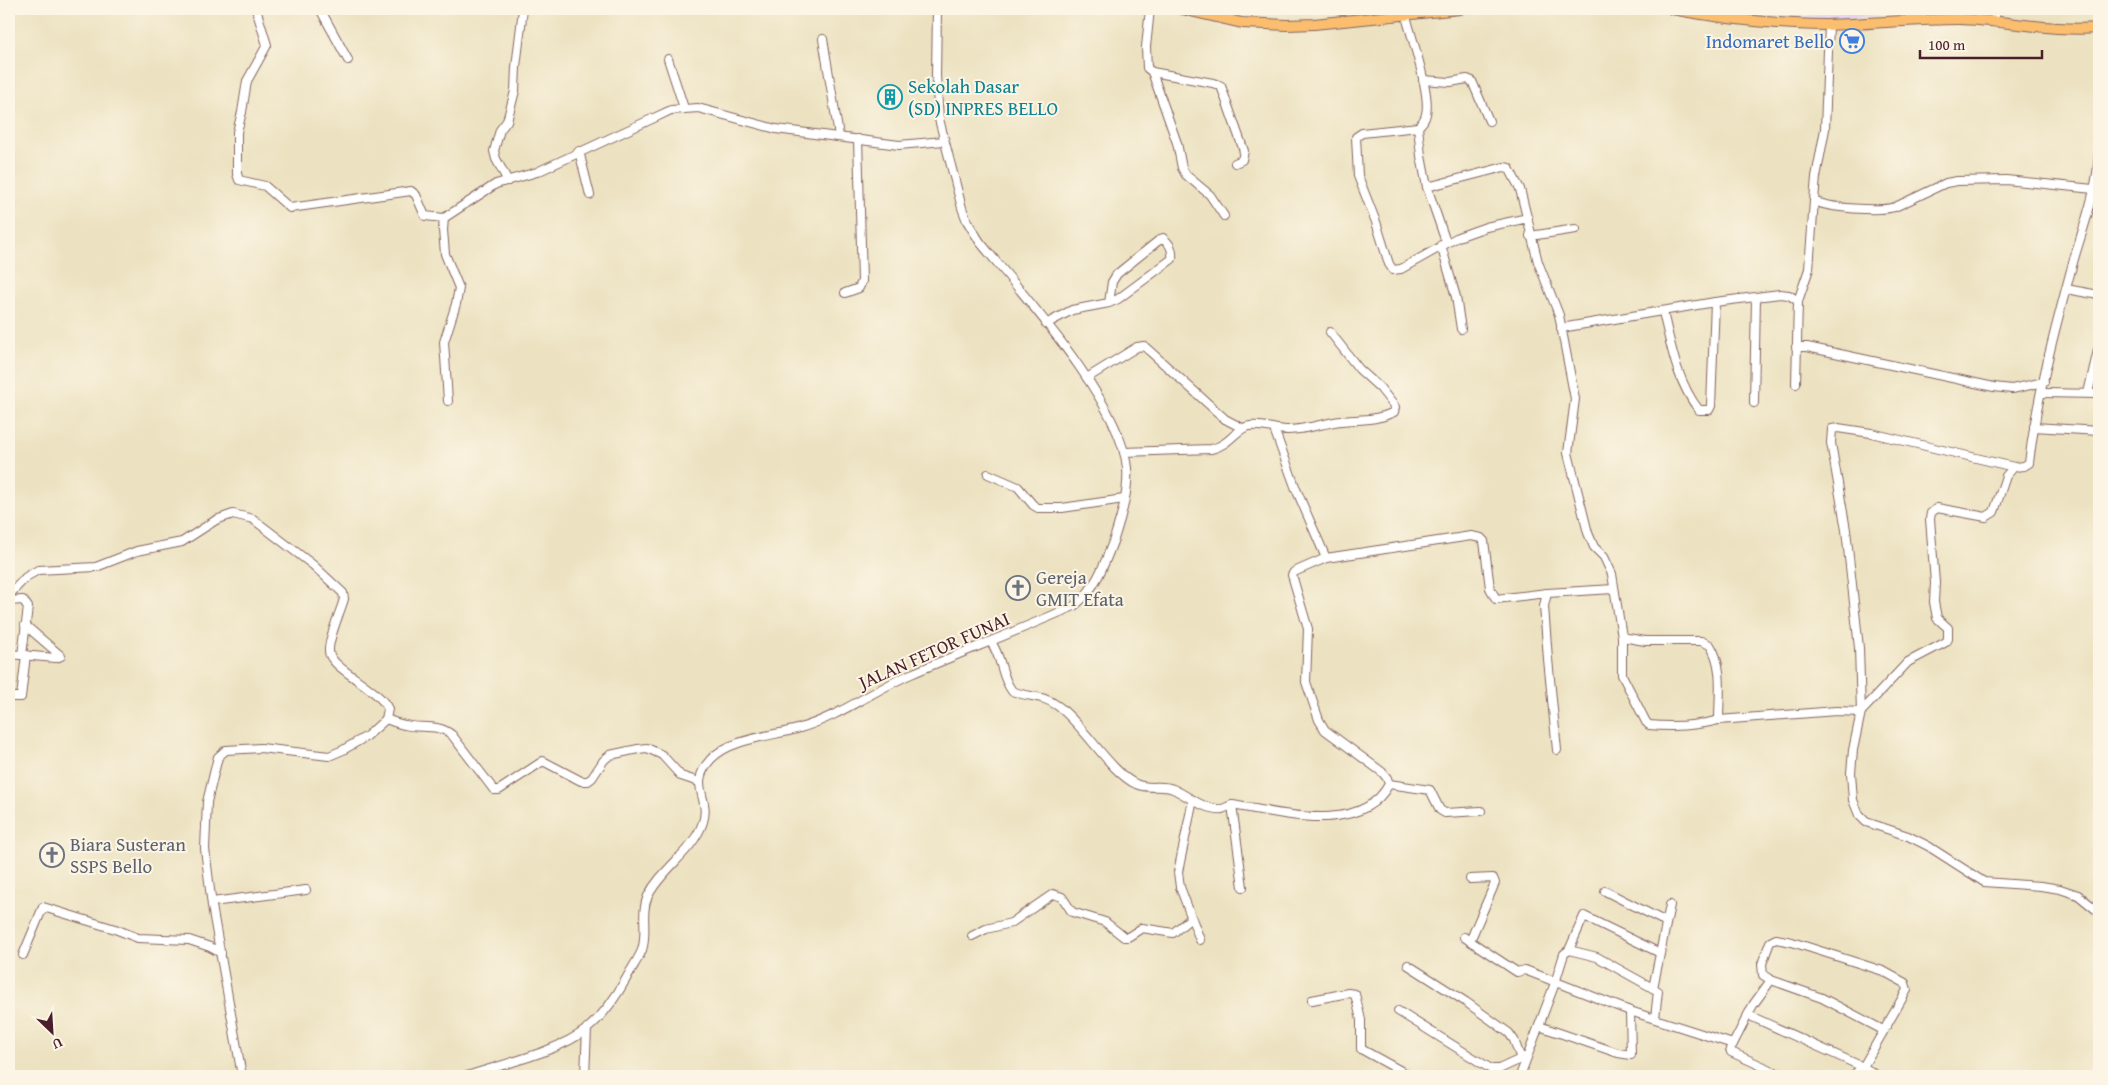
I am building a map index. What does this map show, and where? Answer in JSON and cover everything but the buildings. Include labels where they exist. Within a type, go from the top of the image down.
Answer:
[{"type":"main road","points":[[1182,9],[1226,20],[1258,24],[1305,24],[1406,16],[1460,9]]},
{"type":"main road","points":[[1672,9],[1744,19],[1829,24],[1911,20],[1994,21],[2042,27],[2099,28]]},
{"type":"street","points":[[256,9],[267,45],[247,81],[238,126],[237,174],[239,180],[265,186],[290,208],[411,191],[416,195],[428,218],[444,218],[496,184],[537,172],[671,110],[684,108],[710,110],[776,129],[898,145],[944,141]]},
{"type":"street","points":[[320,9],[348,60]]},
{"type":"street","points":[[508,181],[496,159],[494,151],[500,130],[507,121],[515,91],[523,9]]},
{"type":"street","name":"JALAN FETOR FUNAI","points":[[699,782],[700,774],[709,762],[720,751],[728,747],[820,722],[910,675],[1074,606],[1085,596],[1099,576],[1111,546],[1124,499],[1127,469],[1120,436],[1087,378],[980,242],[967,221],[939,119],[936,76],[937,9]]},
{"type":"street","points":[[1150,9],[1147,68],[1152,72],[1221,86],[1244,151],[1242,160],[1235,163]]},
{"type":"street","points":[[1226,20],[1232,9]]},
{"type":"street","points":[[1909,9],[1911,20]]},
{"type":"street","points":[[1994,21],[1995,9]]},
{"type":"street","points":[[1406,16],[1423,80],[1427,113],[1418,127],[1421,156],[1427,187],[1444,244],[1461,329]]},
{"type":"street","points":[[1796,384],[1798,301],[1809,269],[1816,177],[1825,129],[1829,24]]},
{"type":"street","points":[[823,39],[839,136]]},
{"type":"street","points":[[668,58],[684,108]]},
{"type":"street","points":[[1152,72],[1176,143],[1182,168],[1186,175],[1210,195],[1224,216]]},
{"type":"street","points":[[1423,80],[1450,82],[1467,78],[1472,81],[1489,120]]},
{"type":"street","points":[[1418,127],[1358,134],[1356,146],[1358,176],[1376,222],[1389,264],[1393,270],[1401,269],[1444,244],[1486,227],[1528,218]]},
{"type":"street","points":[[845,293],[859,288],[862,281],[858,139]]},
{"type":"street","points":[[579,151],[590,195]]},
{"type":"street","points":[[2099,152],[2093,189],[2066,289],[2044,382],[2029,463],[2024,466],[2014,466],[1871,433],[1838,428],[1832,429],[1830,443],[1846,530],[1859,648],[1861,712],[1853,750],[1851,773],[1853,800],[1862,819],[1872,825],[1908,836],[1984,882],[2060,889],[2078,896],[2099,912]]},
{"type":"street","points":[[1427,187],[1507,167],[1513,173],[1520,189],[1528,218],[1530,236],[1556,307],[1575,399],[1568,453],[1588,533],[1594,548],[1606,560],[1612,574],[1622,636],[1622,675],[1648,724],[1685,726],[1706,724],[1719,720],[1836,711],[1861,712],[1908,662],[1948,639],[1948,628],[1937,618],[1934,602],[1935,583],[1931,513],[1937,508],[1986,517],[1990,515],[1994,512],[2006,476],[2014,466]]},
{"type":"street","points":[[1814,200],[1842,208],[1887,209],[1953,181],[1987,179],[2093,189]]},
{"type":"street","points":[[444,218],[445,254],[459,288],[444,342],[448,401]]},
{"type":"street","points":[[1530,236],[1576,229]]},
{"type":"street","points":[[1046,324],[1072,310],[1109,303],[1118,299],[1172,259],[1172,248],[1168,242],[1163,238],[1158,241],[1118,274],[1112,282],[1109,303]]},
{"type":"street","points":[[2066,289],[2099,295]]},
{"type":"street","points":[[1561,328],[1715,302],[1780,294],[1798,301]]},
{"type":"street","points":[[1754,402],[1756,298]]},
{"type":"street","points":[[1663,312],[1678,371],[1690,399],[1699,410],[1704,411],[1709,410],[1711,406],[1715,302]]},
{"type":"street","points":[[1087,378],[1136,347],[1144,346],[1225,419],[1242,428],[1255,426],[1274,429],[1304,429],[1341,421],[1363,421],[1388,415],[1395,411],[1396,407],[1391,400],[1359,369],[1330,332]]},
{"type":"street","points":[[2088,393],[2099,346]]},
{"type":"street","points":[[1796,347],[1807,347],[1994,387],[2012,389],[2044,382]]},
{"type":"street","points":[[2042,393],[2099,394]]},
{"type":"street","points":[[1124,452],[1216,448],[1235,436],[1242,428]]},
{"type":"street","points":[[2034,428],[2099,431]]},
{"type":"street","points":[[1274,429],[1296,489],[1326,558]]},
{"type":"street","points":[[988,474],[1018,487],[1033,505],[1038,508],[1062,508],[1124,499]]},
{"type":"street","points":[[9,595],[26,577],[38,570],[96,567],[137,551],[182,542],[223,516],[234,514],[248,517],[314,564],[342,591],[344,599],[329,648],[330,656],[335,664],[379,697],[388,709],[386,719],[366,736],[337,754],[329,756],[261,748],[229,749],[220,754],[206,815],[205,849],[212,902],[242,1076]]},
{"type":"street","points":[[1389,784],[1382,772],[1323,728],[1306,682],[1308,629],[1292,576],[1294,572],[1326,558],[1388,547],[1477,536],[1484,541],[1490,588],[1496,598],[1614,589]]},
{"type":"street","points":[[1547,593],[1544,606],[1557,750]]},
{"type":"street","points":[[9,601],[24,600],[27,603],[21,698],[9,696]]},
{"type":"street","points":[[9,654],[56,658],[61,656],[25,625]]},
{"type":"street","points":[[1622,636],[1645,641],[1701,641],[1710,645],[1717,662],[1719,676],[1719,720]]},
{"type":"street","points":[[991,642],[999,652],[1005,682],[1012,691],[1044,698],[1058,706],[1073,719],[1124,776],[1135,784],[1153,788],[1168,787],[1193,800],[1221,809],[1232,805],[1313,818],[1347,815],[1362,809],[1377,799],[1389,784]]},
{"type":"street","points":[[386,719],[406,726],[437,727],[452,735],[494,790],[499,790],[543,761],[581,781],[588,781],[607,757],[648,748],[656,751],[681,776],[699,782],[704,808],[704,821],[688,847],[653,888],[645,907],[645,935],[641,952],[614,999],[588,1028],[555,1047],[466,1076]]},
{"type":"street","points":[[1389,784],[1430,790],[1440,810],[1445,813],[1481,811]]},
{"type":"street","points":[[1193,800],[1178,872],[1180,887],[1200,940]]},
{"type":"street","points":[[1232,805],[1243,888]]},
{"type":"street","points":[[1470,878],[1489,877],[1493,878],[1496,884],[1467,939],[1517,972],[1525,970],[1630,1011],[1732,1044]]},
{"type":"street","points":[[212,902],[306,890]]},
{"type":"street","points":[[1604,891],[1666,922]]},
{"type":"street","points":[[972,936],[986,929],[1011,923],[1053,894],[1062,897],[1072,912],[1105,922],[1124,937],[1128,937],[1142,928],[1173,933],[1191,918]]},
{"type":"street","points":[[1653,988],[1670,905]]},
{"type":"street","points":[[23,955],[43,907],[138,938],[184,940],[210,947],[221,953]]},
{"type":"street","points":[[1520,1076],[1524,1058],[1539,1026],[1564,954],[1569,950],[1584,916],[1660,953]]},
{"type":"street","points":[[1852,1076],[1863,1067],[1907,990],[1905,983],[1895,976],[1792,942],[1776,939],[1770,942],[1762,964],[1763,975],[1770,980],[1822,998],[1883,1030]]},
{"type":"street","points":[[1569,950],[1597,957],[1658,991],[1655,1018]]},
{"type":"street","points":[[1408,965],[1466,1002],[1509,1033],[1524,1058]]},
{"type":"street","points":[[1770,980],[1730,1049],[1731,1052],[1784,1076]]},
{"type":"street","points":[[1312,1000],[1348,993],[1355,994],[1361,1020],[1361,1049],[1410,1076]]},
{"type":"street","points":[[1398,1011],[1492,1069],[1499,1069],[1524,1058]]},
{"type":"street","points":[[1539,1026],[1618,1053],[1631,1055],[1630,1011]]},
{"type":"street","points":[[1748,1015],[1863,1067],[1878,1076]]},
{"type":"street","points":[[585,1076],[588,1028]]},
{"type":"shaded area","points":[[1742,9],[1902,9],[1902,13],[1875,14],[1875,17],[1822,19],[1742,14]]},
{"type":"place","name":"Indomaret Bello","points":[[1852,41]]},
{"type":"place","name":"Sekolah Dasar (SD) INPRES BELLO","points":[[890,97]]},
{"type":"place","name":"Gereja GMIT Efata","points":[[1018,588]]},
{"type":"place","name":"Biara Susteran SSPS Bello","points":[[52,855]]}]
